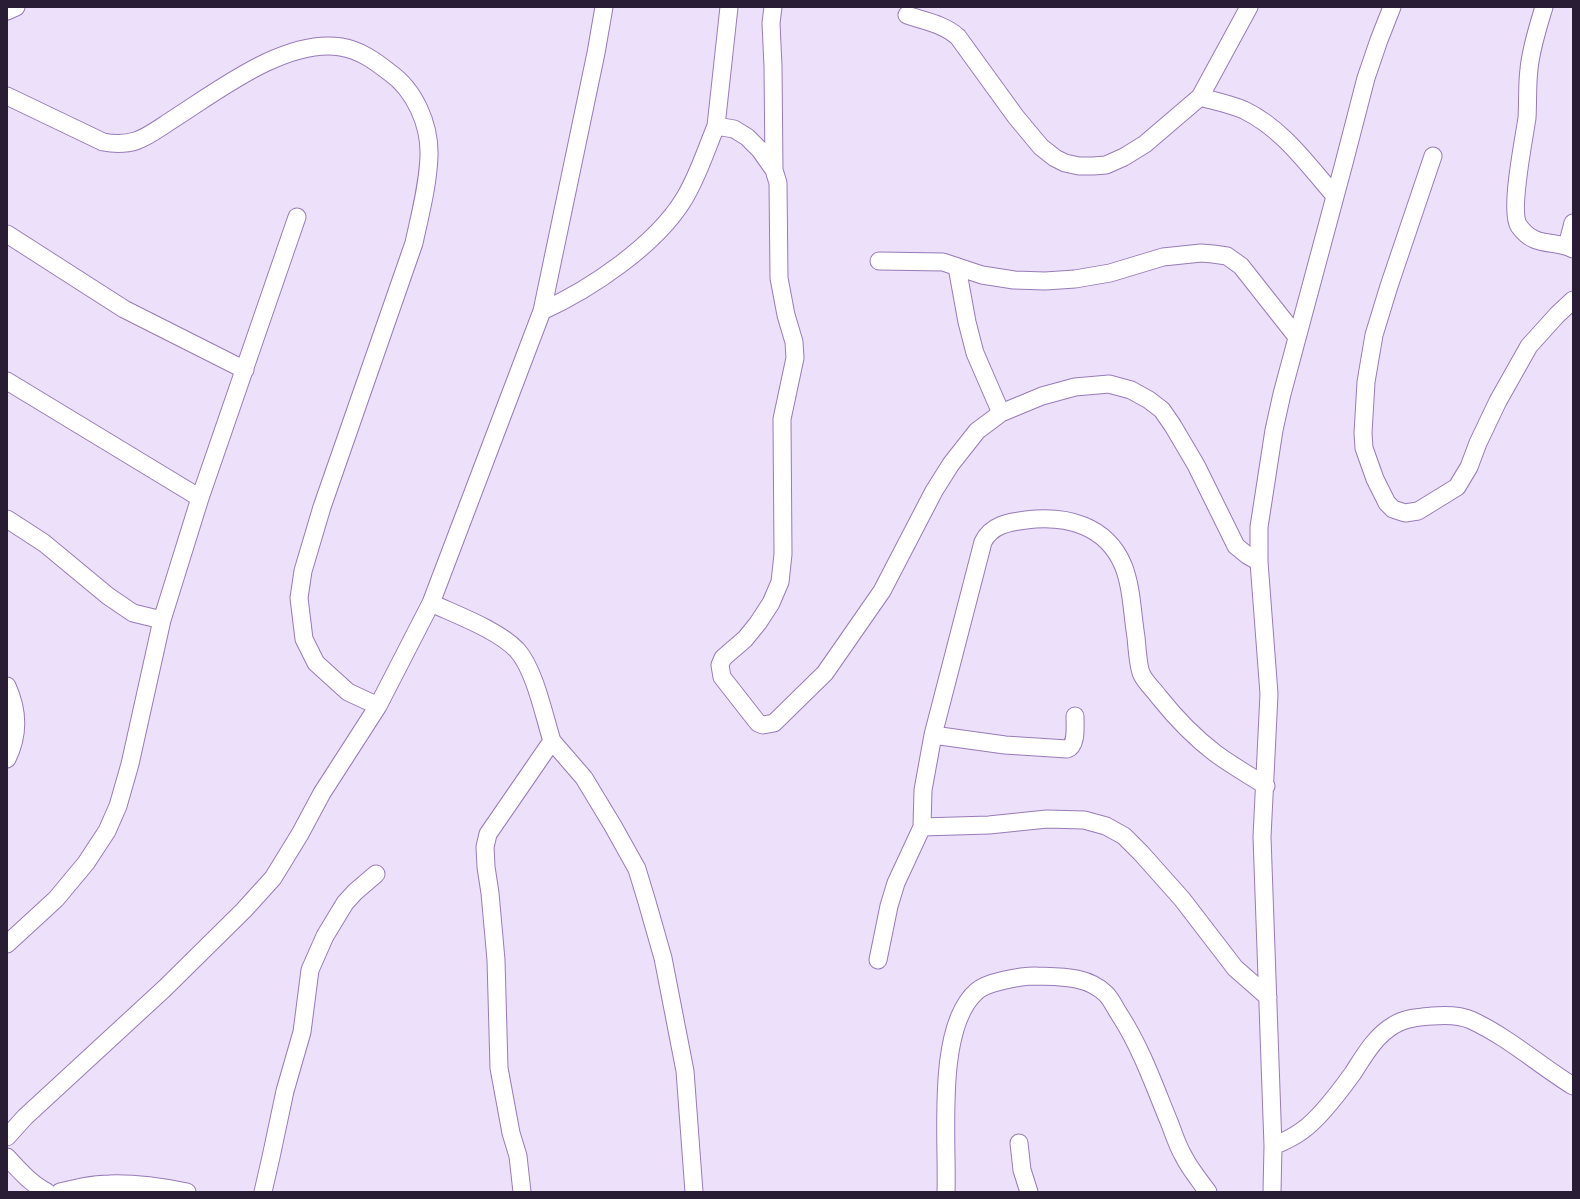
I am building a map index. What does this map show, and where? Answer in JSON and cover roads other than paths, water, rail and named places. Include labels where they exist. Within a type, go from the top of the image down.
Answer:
[{"type":"street","points":[[7,11],[16,7]]},
{"type":"street","points":[[7,1137],[25,1117],[196,958],[244,910],[273,878],[300,834],[322,793],[378,706],[432,603],[542,311],[596,53],[604,7]]},
{"type":"street","points":[[542,311],[561,302],[608,273],[643,247],[669,220],[684,198],[700,167],[716,126],[729,7]]},
{"type":"street","points":[[773,7],[770,23],[773,66],[774,170],[778,183],[779,278],[786,315],[794,342],[795,358],[782,419],[782,554],[780,582],[771,603],[758,623],[745,639],[723,658],[720,665],[722,677],[758,723],[763,725],[774,723],[825,673],[882,591],[934,491],[951,464],[977,431],[1001,413],[1042,396],[1075,387],[1109,384],[1131,390],[1150,400],[1162,410],[1196,465],[1236,546],[1247,556],[1259,562]]},
{"type":"street","points":[[907,15],[939,25],[951,31],[958,37],[1016,117],[1041,147],[1054,158],[1065,163],[1079,166],[1094,166],[1106,165],[1124,157],[1145,144],[1200,98],[1249,7]]},
{"type":"street","points":[[1272,1192],[1273,1146],[1262,838],[1266,786],[1269,694],[1259,562],[1259,527],[1274,430],[1297,337],[1366,78],[1392,7]]},
{"type":"street","points":[[1544,7],[1529,69],[1527,117],[1519,174],[1516,220],[1526,235],[1537,241],[1570,247],[1573,223]]},
{"type":"street","points":[[7,96],[103,142],[119,144],[134,142],[149,136],[224,87],[273,59],[295,51],[319,47],[341,47],[356,51],[392,74],[406,87],[417,104],[425,125],[429,156],[424,199],[414,243],[322,507],[303,571],[299,598],[304,639],[316,663],[348,692],[378,706]]},
{"type":"street","points":[[1200,98],[1220,102],[1243,110],[1264,121],[1281,135],[1302,156],[1335,196]]},
{"type":"street","points":[[716,126],[734,129],[747,138],[760,150],[774,170]]},
{"type":"street","points":[[1433,156],[1374,334],[1366,382],[1363,433],[1364,448],[1375,479],[1387,503],[1393,509],[1405,513],[1418,511],[1458,487],[1469,467],[1478,443],[1498,401],[1529,346],[1556,315],[1573,300]]},
{"type":"street","points":[[7,944],[56,899],[86,863],[107,831],[118,806],[130,764],[162,620],[200,498],[297,217]]},
{"type":"street","points":[[7,234],[124,309],[245,370]]},
{"type":"street","points":[[879,261],[943,262],[982,275],[1014,280],[1045,281],[1075,279],[1103,274],[1163,257],[1201,253],[1227,256],[1241,266],[1297,337]]},
{"type":"street","points":[[957,267],[967,322],[975,352],[1001,413]]},
{"type":"street","points":[[7,381],[200,498]]},
{"type":"street","points":[[878,960],[889,906],[896,883],[922,827],[923,790],[933,735],[983,542],[986,535],[997,527],[1016,521],[1052,518],[1071,520],[1098,532],[1112,545],[1123,565],[1128,586],[1142,675],[1173,714],[1190,731],[1215,752],[1266,786]]},
{"type":"street","points":[[7,519],[44,543],[114,600],[133,613],[162,620]]},
{"type":"street","points":[[432,603],[501,638],[517,651],[531,674],[552,741],[584,778],[637,869],[663,958],[685,1071],[694,1192]]},
{"type":"street","points":[[7,686],[13,699],[17,724],[11,751],[7,759]]},
{"type":"street","points":[[933,735],[1005,745],[1066,749],[1070,748],[1073,743],[1075,716]]},
{"type":"street","points":[[522,1192],[518,1156],[511,1134],[499,1068],[496,960],[485,847],[488,834],[552,741]]},
{"type":"street","points":[[922,827],[989,825],[1047,819],[1084,820],[1106,826],[1124,836],[1141,853],[1182,899],[1235,968],[1268,998]]},
{"type":"street","points":[[263,1192],[285,1091],[302,1032],[310,970],[325,936],[345,903],[355,892],[376,874]]},
{"type":"street","points":[[946,1192],[946,1094],[952,1039],[962,1012],[969,1000],[978,990],[1003,981],[1031,976],[1077,978],[1097,987],[1106,994],[1132,1036],[1184,1157],[1208,1192]]},
{"type":"street","points":[[1273,1146],[1302,1130],[1318,1117],[1380,1036],[1394,1024],[1418,1018],[1444,1015],[1469,1019],[1494,1032],[1573,1086]]},
{"type":"street","points":[[1019,1143],[1022,1170],[1029,1192]]},
{"type":"street","points":[[7,1157],[28,1179],[39,1188],[47,1192]]},
{"type":"street","points":[[60,1192],[82,1187],[109,1184],[158,1186],[187,1192]]}]
